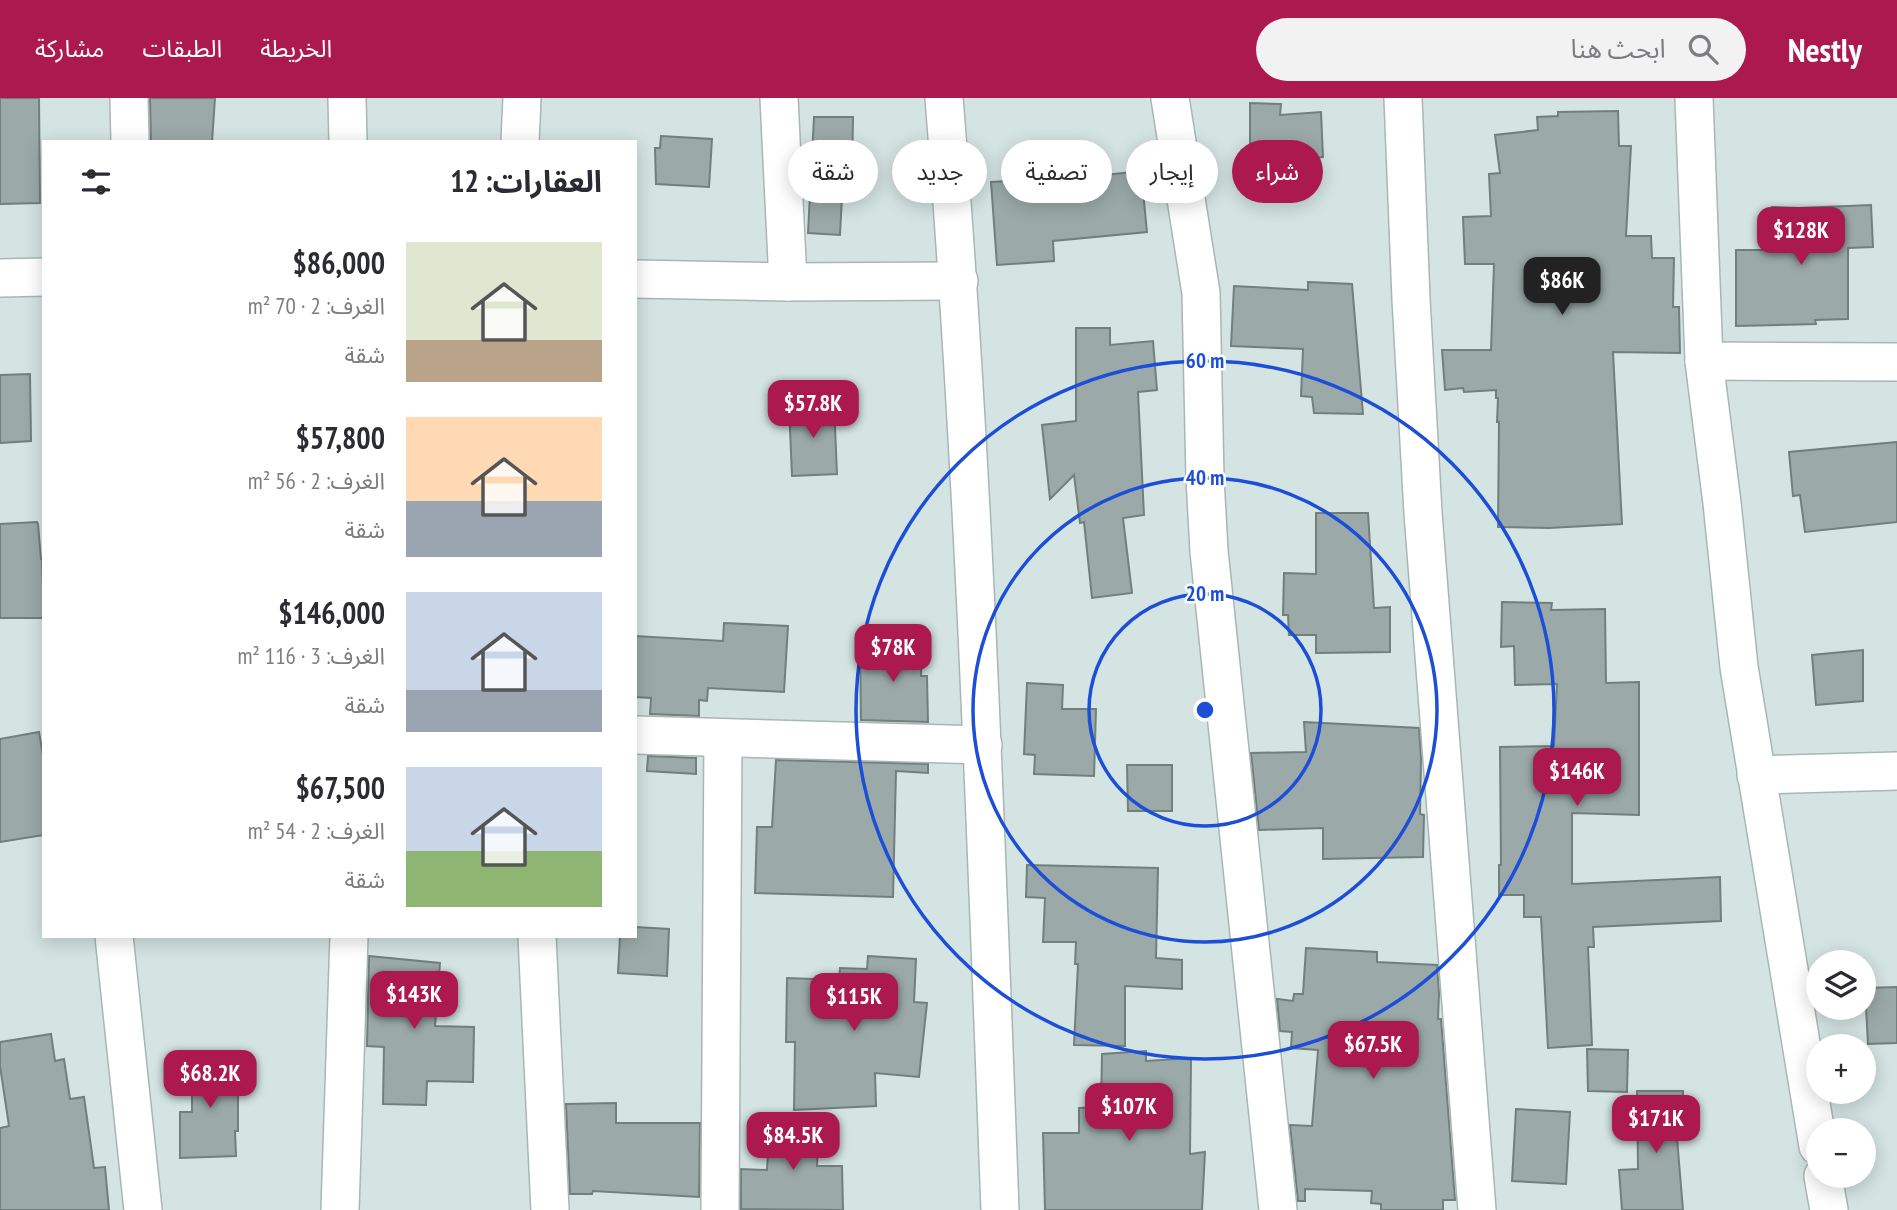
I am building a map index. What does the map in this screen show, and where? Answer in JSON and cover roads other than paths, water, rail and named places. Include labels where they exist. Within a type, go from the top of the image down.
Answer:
[{"type":"street","points":[[129,98],[130,140]]},
{"type":"street","points":[[347,98],[348,140]]},
{"type":"street","points":[[520,140],[522,98]]},
{"type":"street","points":[[779,98],[788,282]]},
{"type":"street","points":[[944,98],[959,281],[983,745],[1000,1210]]},
{"type":"street","points":[[1170,98],[1201,293],[1209,551],[1278,1210]]},
{"type":"street","points":[[1403,98],[1423,513],[1477,1210]]},
{"type":"street","points":[[1694,98],[1704,361],[1739,667],[1813,1118]]},
{"type":"street","points":[[0,278],[42,277]]},
{"type":"street","points":[[637,279],[959,281]]},
{"type":"street","points":[[1704,361],[1897,362]]},
{"type":"street","points":[[637,735],[983,745]]},
{"type":"street","points":[[720,1210],[723,738]]},
{"type":"street","points":[[1756,775],[1897,771]]},
{"type":"street","points":[[114,938],[143,1210]]},
{"type":"street","points":[[340,1210],[349,938]]},
{"type":"street","points":[[537,938],[550,1210]]},
{"type":"street","points":[[1825,1188],[1829,1210]]}]
